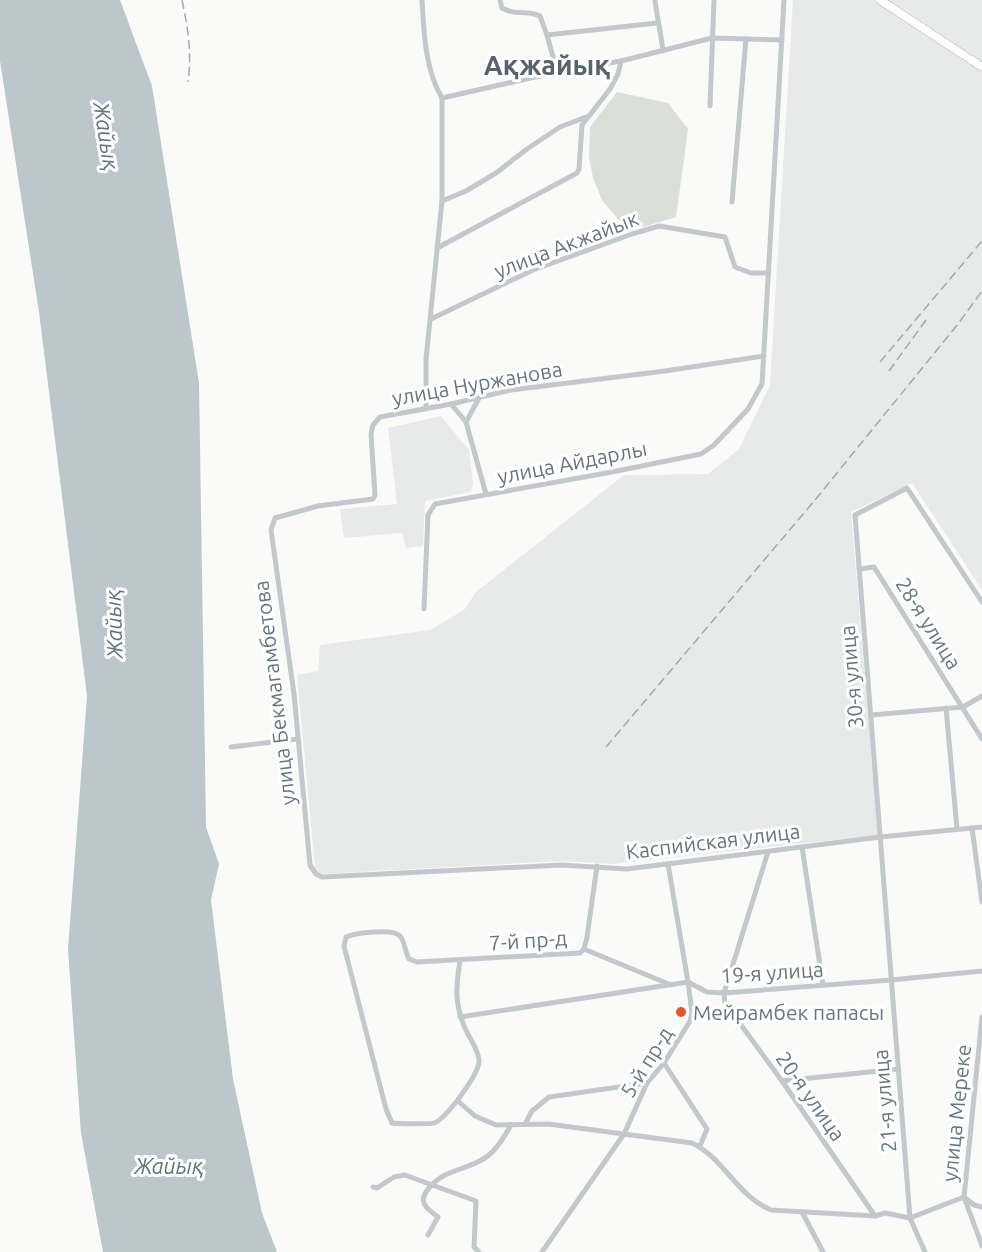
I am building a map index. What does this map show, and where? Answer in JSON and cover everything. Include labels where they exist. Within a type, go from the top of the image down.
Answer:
[{"type":"main road","points":[[880,0],[982,67]]},
{"type":"street","points":[[422,0],[425,46],[434,84],[442,98],[442,201],[426,358],[426,409]]},
{"type":"street","points":[[500,0],[502,8],[510,13],[535,13],[540,16],[557,72]]},
{"type":"street","points":[[655,0],[663,51]]},
{"type":"street","points":[[710,106],[714,0]]},
{"type":"street","name":"улица Айдарлы","points":[[424,609],[428,515],[435,504],[701,454],[714,445],[748,409],[762,384],[784,0]]},
{"type":"street","points":[[547,35],[657,23]]},
{"type":"street","points":[[442,98],[557,72],[621,61],[712,38],[782,40]]},
{"type":"street","points":[[732,202],[746,39]]},
{"type":"street","points":[[439,247],[577,173],[582,125],[609,89],[618,74],[621,61]]},
{"type":"street","points":[[442,201],[488,178],[527,148],[560,127],[586,117]]},
{"type":"street","name":"улица Акжайык","points":[[431,319],[533,270],[659,226],[725,237],[735,267],[751,273],[768,273]]},
{"type":"street","name":"улица Нуржанова","points":[[275,518],[318,506],[373,499],[375,495],[371,434],[373,425],[380,417],[512,390],[764,356]]},
{"type":"street","points":[[466,422],[479,398]]},
{"type":"street","points":[[452,404],[466,422],[486,494]]},
{"type":"street","name":"30-я улица","points":[[880,837],[855,515],[907,488],[982,602]]},
{"type":"street","name":"улица Бекмагамбетова","points":[[275,518],[271,530],[298,739],[310,865]]},
{"type":"street","name":"28-я улица","points":[[859,569],[874,567],[982,739]]},
{"type":"street","points":[[871,715],[963,707],[982,696]]},
{"type":"street","points":[[946,708],[957,829]]},
{"type":"street","points":[[231,747],[298,739]]},
{"type":"street","name":"Каспийская улица","points":[[310,865],[316,874],[322,877],[561,864],[627,869],[880,837],[982,827]]},
{"type":"street","points":[[972,828],[982,902]]},
{"type":"street","name":"21-я улица","points":[[880,837],[910,1218],[925,1252]]},
{"type":"street","points":[[802,847],[823,985]]},
{"type":"street","points":[[724,993],[768,852]]},
{"type":"street","name":"5-й пр-д","points":[[542,1252],[624,1134],[647,1083],[664,1063],[690,1021],[692,1013],[688,982],[668,864]]},
{"type":"street","name":"7-й пр-д","points":[[460,960],[580,953],[584,949],[597,866]]},
{"type":"street","points":[[392,931],[401,937],[410,959],[417,962],[460,960],[455,997],[460,1017],[479,1060],[458,1101],[432,1124],[417,1122],[397,1124],[390,1120],[344,941],[350,935],[392,931]]},
{"type":"street","points":[[584,949],[673,986]]},
{"type":"street","name":"19-я улица","points":[[688,982],[706,992],[724,993],[891,980],[982,970]]},
{"type":"street","points":[[460,1017],[688,982]]},
{"type":"street","name":"20-я улица","points":[[724,993],[725,1003],[874,1216]]},
{"type":"street","name":"улица Мереке","points":[[982,1017],[964,1197],[982,1246]]},
{"type":"street","points":[[664,1063],[707,1130],[700,1146]]},
{"type":"street","points":[[782,1082],[898,1069]]},
{"type":"street","points":[[525,1124],[532,1111],[549,1097],[647,1083]]},
{"type":"street","points":[[458,1101],[475,1116],[496,1125],[548,1124],[678,1139],[700,1146],[756,1203],[771,1210],[874,1216],[885,1213],[910,1218],[964,1197],[982,1207]]},
{"type":"street","points":[[428,1235],[438,1217],[427,1209],[423,1201],[424,1194],[442,1175],[489,1156],[512,1125]]},
{"type":"street","points":[[373,1186],[377,1188],[394,1177],[405,1175],[476,1201],[474,1247],[479,1252]]},
{"type":"street","points":[[802,1212],[823,1252]]},
{"type":"shaded area","points":[[793,0],[982,0],[982,590],[912,483],[851,512],[878,835],[613,864],[561,861],[320,874],[315,867],[297,675],[318,671],[320,645],[430,630],[464,610],[476,592],[624,475],[708,474],[739,449],[770,385]]},
{"type":"shaded area","points":[[617,92],[668,103],[688,129],[676,217],[643,227],[622,224],[602,200],[593,178],[589,157],[590,127]]},
{"type":"shaded area","points":[[441,416],[469,450],[473,484],[471,492],[425,501],[423,546],[406,548],[402,533],[344,538],[340,509],[397,504],[388,428]]},
{"type":"water","name":"Жайық","points":[[0,0],[120,0],[152,86],[199,383],[206,827],[219,864],[211,900],[233,1079],[262,1213],[277,1252],[103,1252],[81,1133],[68,949],[87,696],[39,312],[0,61]]},
{"type":"railway","points":[[182,0],[189,41],[188,82]]},
{"type":"railway","points":[[880,362],[982,241]]},
{"type":"railway","points":[[606,747],[815,500],[958,324],[982,291]]},
{"type":"railway","points":[[889,371],[926,320]]},
{"type":"place","name":"Мейрамбек папасы","points":[[681,1012]]},
{"type":"district","name":"Ақжайық","points":[[547,65]]}]
